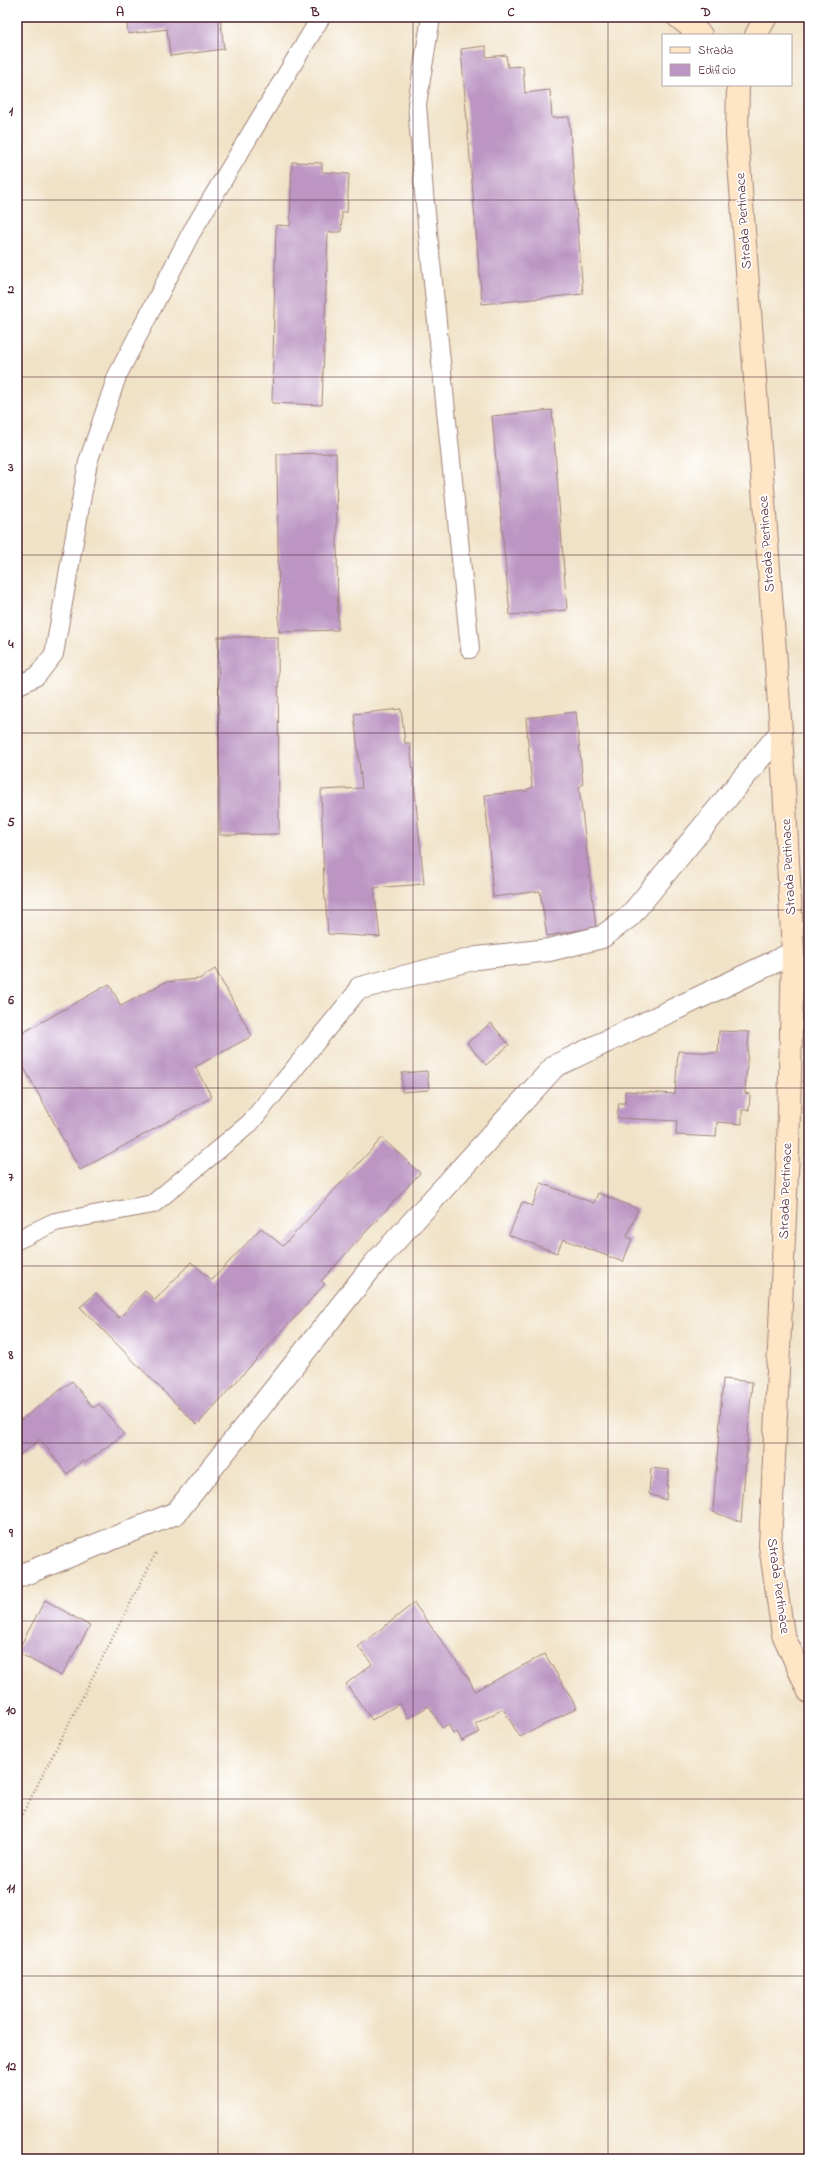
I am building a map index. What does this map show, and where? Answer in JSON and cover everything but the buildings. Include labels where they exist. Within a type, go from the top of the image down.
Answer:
[{"type":"main road","points":[[678,17],[700,34]]},
{"type":"main road","points":[[757,34],[766,17]]},
{"type":"main road","name":"Strada Pertinace","points":[[738,86],[737,135],[781,732],[794,953],[788,1151],[770,1546],[783,1634],[809,1692]]},
{"type":"street","points":[[360,988],[477,958],[549,950],[602,937],[630,916],[781,732]]},
{"type":"street","points":[[17,1576],[176,1513],[375,1263],[555,1066],[794,953]]},
{"type":"lane","points":[[17,686],[37,676],[54,654],[88,462],[118,376],[191,233],[321,17]]},
{"type":"lane","points":[[432,17],[418,104],[425,200],[470,649]]},
{"type":"lane","points":[[17,1240],[55,1222],[153,1204],[250,1123],[360,988]]},
{"type":"path","points":[[17,1825],[176,1513]]}]
